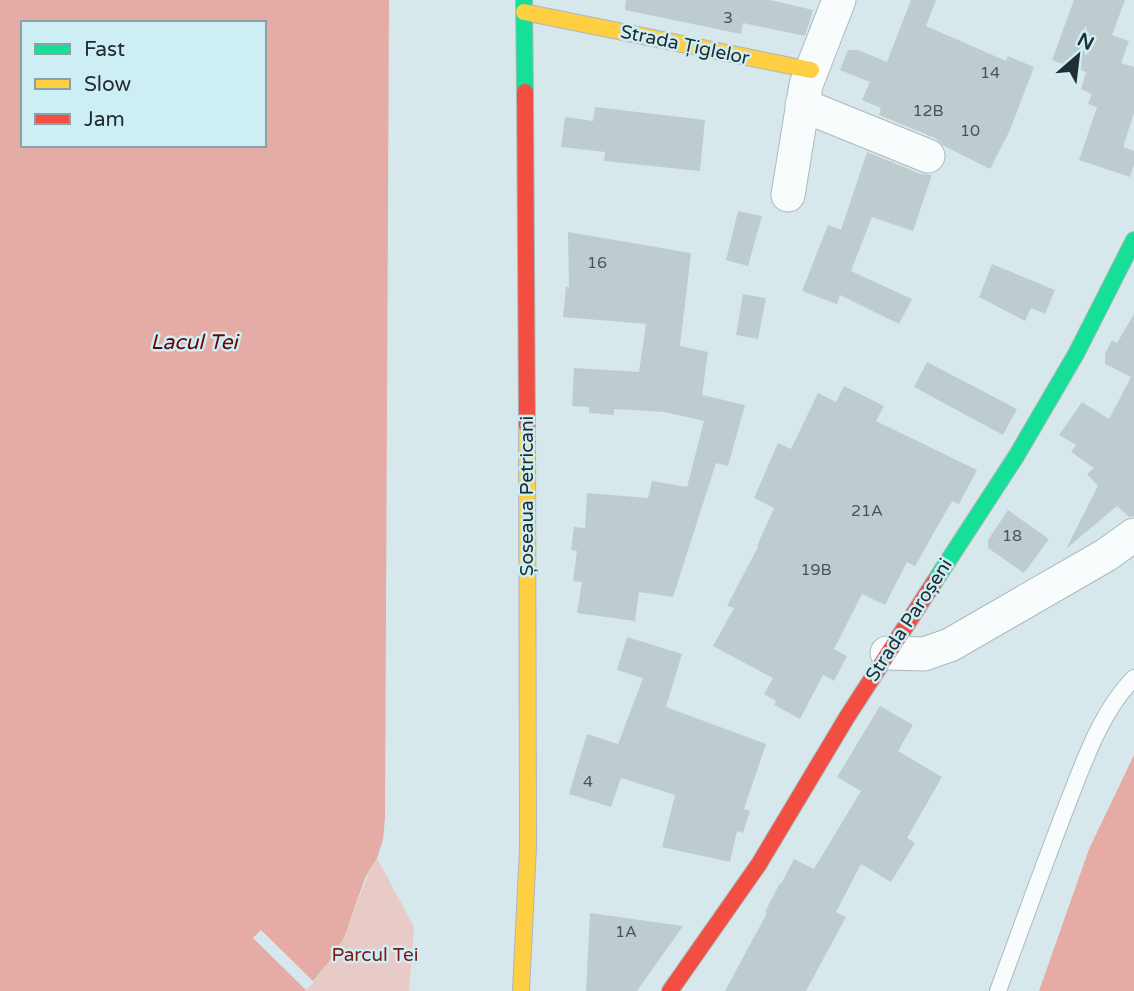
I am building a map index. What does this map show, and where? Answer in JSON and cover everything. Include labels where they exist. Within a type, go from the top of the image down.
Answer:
[{"type":"street","points":[[788,195],[802,105],[811,70],[839,0]]},
{"type":"street","name":"Strada Țiglelor","points":[[524,6],[811,70]]},
{"type":"street","name":"Șoseaua Petricani","points":[[520,991],[528,847],[524,6]]},
{"type":"street","points":[[802,105],[928,156]]},
{"type":"street","name":"Strada Paroșeni","points":[[670,991],[759,864],[887,653],[1010,466],[1051,399],[1134,240]]},
{"type":"street","points":[[887,653],[924,654],[950,645],[1134,536]]},
{"type":"lane","points":[[998,991],[1033,891],[1078,777],[1111,708],[1134,678]]},
{"type":"green space","name":"Parcul Tei","points":[[377,858],[414,927],[409,991],[305,991],[340,942]]},
{"type":"water","name":"Lacul Tei","points":[[0,0],[389,0],[385,817],[383,840],[377,858],[365,878],[345,935],[335,954],[305,991],[0,991]]},
{"type":"water","points":[[1134,755],[1134,991],[1039,991],[1089,849]]},
{"type":"pier","points":[[261,930],[314,982],[306,990],[253,938]]},
{"type":"building","points":[[626,0],[770,0],[813,10],[805,36],[743,23],[741,34],[625,10]]},
{"type":"building","points":[[911,0],[936,0],[926,26],[1006,61],[1008,56],[1034,67],[1010,130],[990,169],[944,146],[935,138],[879,115],[881,108],[862,100],[870,82],[840,70],[848,50],[858,50],[887,62]]},
{"type":"building","points":[[1074,0],[1125,0],[1112,35],[1129,41],[1121,63],[1134,67],[1134,113],[1123,147],[1134,151],[1130,177],[1079,160],[1097,107],[1088,104],[1092,94],[1081,89],[1086,72],[1052,60]]},
{"type":"building","points":[[595,107],[705,120],[700,171],[604,161],[605,152],[561,147],[565,117],[593,121]]},
{"type":"building","points":[[867,152],[921,174],[932,175],[913,231],[872,217],[851,271],[912,299],[899,324],[840,295],[837,304],[802,291],[828,225],[841,230]]},
{"type":"building","points":[[738,211],[762,216],[748,266],[726,260]]},
{"type":"building","points":[[568,232],[691,253],[680,346],[708,352],[702,395],[745,405],[728,466],[716,463],[673,597],[639,592],[635,621],[577,613],[582,582],[573,581],[577,551],[571,550],[574,527],[585,528],[587,493],[648,498],[652,481],[687,487],[704,421],[665,412],[614,409],[614,415],[589,413],[589,407],[572,406],[574,368],[639,372],[646,324],[563,317],[566,287],[569,287]]},
{"type":"building","points":[[992,264],[1055,290],[1045,314],[1031,308],[1025,321],[979,297]]},
{"type":"building","points":[[743,294],[766,298],[758,339],[736,335]]},
{"type":"building","points":[[1134,314],[1134,516],[1129,517],[1117,506],[1066,549],[1098,486],[1087,474],[1094,468],[1071,452],[1076,445],[1059,435],[1082,402],[1109,419],[1131,377],[1105,364],[1105,354],[1112,340],[1117,343]]},
{"type":"building","points":[[927,362],[1017,409],[1003,435],[914,387]]},
{"type":"building","points":[[844,386],[884,406],[876,421],[977,470],[959,504],[952,501],[915,566],[907,562],[885,605],[862,594],[834,649],[847,656],[834,681],[823,675],[800,719],[774,705],[776,701],[764,694],[773,678],[713,646],[734,608],[727,606],[758,547],[774,508],[754,498],[778,443],[791,449],[818,393],[836,402]]},
{"type":"building","points":[[1008,510],[1049,539],[1024,573],[988,548],[988,540]]},
{"type":"building","points":[[627,637],[682,654],[666,707],[766,744],[744,809],[750,811],[743,833],[737,831],[730,862],[662,847],[675,795],[621,778],[611,807],[569,794],[587,734],[618,744],[643,678],[617,670]]},
{"type":"building","points":[[880,706],[913,725],[898,751],[942,777],[907,838],[915,843],[891,882],[861,864],[836,912],[846,917],[806,991],[725,991],[794,859],[814,869],[861,791],[837,777]]},
{"type":"building","points":[[590,913],[683,926],[637,991],[586,991]]},
{"type":"traffic: fast","points":[[524,0],[525,92]]},
{"type":"traffic: fast","points":[[935,581],[1017,455],[1076,354],[1134,240]]},
{"type":"traffic: slow","points":[[524,12],[811,70]]},
{"type":"traffic: slow","points":[[521,991],[528,847],[527,426]]},
{"type":"traffic: jam","points":[[525,92],[527,426]]},
{"type":"traffic: jam","points":[[670,991],[759,864],[847,717],[935,581]]}]
